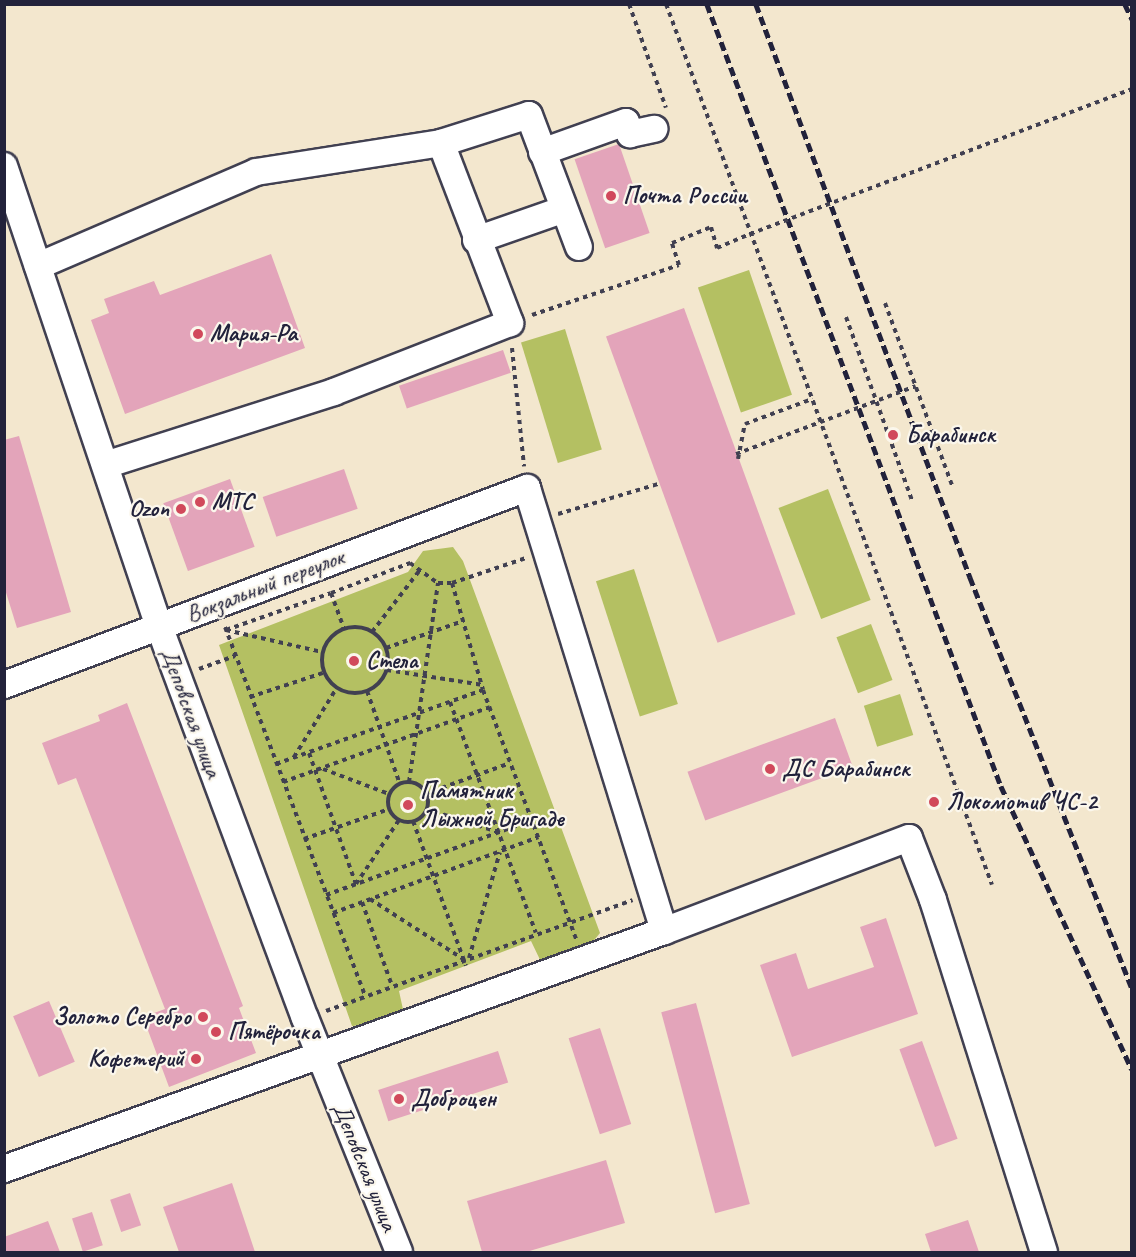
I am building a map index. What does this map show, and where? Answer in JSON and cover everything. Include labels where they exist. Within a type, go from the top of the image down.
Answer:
[{"type":"street","points":[[38,266],[256,172],[441,143],[529,115],[562,210],[579,247]]},
{"type":"street","points":[[542,152],[626,122],[630,135],[654,129]]},
{"type":"street","points":[[105,465],[334,392],[510,322],[476,240],[441,143]]},
{"type":"street","name":"Деповская улица","points":[[4,166],[159,626],[305,1018],[399,1252]]},
{"type":"street","points":[[476,240],[562,210]]},
{"type":"street","points":[[527,488],[664,931]]},
{"type":"street","name":"Вокзальный переулок","points":[[4,685],[527,488]]},
{"type":"street","points":[[4,1169],[664,931],[909,838],[933,900],[1044,1252]]},
{"type":"path","points":[[629,4],[670,118],[667,125],[654,129]]},
{"type":"path","points":[[666,4],[993,885]]},
{"type":"path","points":[[527,488],[510,322],[680,265],[672,243],[711,227],[717,248],[1131,89]]},
{"type":"path","points":[[885,303],[952,485]]},
{"type":"path","points":[[846,317],[912,500]]},
{"type":"path","points":[[736,454],[916,386]]},
{"type":"path","points":[[738,459],[745,424],[812,399]]},
{"type":"path","points":[[537,520],[658,484]]},
{"type":"path","points":[[226,630],[410,563],[438,583],[452,583],[546,550]]},
{"type":"path","points":[[372,632],[420,570]]},
{"type":"path","points":[[409,782],[422,676],[438,583]]},
{"type":"path","points":[[452,583],[483,688],[584,959]]},
{"type":"path","points":[[331,593],[344,629]]},
{"type":"path","points":[[219,603],[226,630],[250,697],[365,996]]},
{"type":"path","points":[[386,648],[463,621]]},
{"type":"path","points":[[362,627],[372,632],[386,648],[387,670],[382,680],[367,692],[356,694],[336,689],[323,673],[322,652],[333,635],[344,629],[362,627]]},
{"type":"path","points":[[226,630],[322,652]]},
{"type":"path","points":[[178,677],[235,656]]},
{"type":"path","points":[[387,670],[483,688]]},
{"type":"path","points":[[250,697],[323,673]]},
{"type":"path","points":[[276,764],[418,714],[483,688]]},
{"type":"path","points":[[294,758],[336,689]]},
{"type":"path","points":[[367,692],[400,784]]},
{"type":"path","points":[[450,702],[499,832],[503,850],[536,933]]},
{"type":"path","points":[[283,782],[490,707]]},
{"type":"path","points":[[309,753],[356,884]]},
{"type":"path","points":[[425,794],[510,763]]},
{"type":"path","points":[[321,768],[389,794]]},
{"type":"path","points":[[409,782],[425,794],[426,808],[413,821],[399,820],[389,809],[389,794],[400,784],[409,782]]},
{"type":"path","points":[[426,808],[499,832]]},
{"type":"path","points":[[304,838],[389,809]]},
{"type":"path","points":[[356,884],[399,820]]},
{"type":"path","points":[[326,895],[532,820]]},
{"type":"path","points":[[413,821],[466,959]]},
{"type":"path","points":[[333,913],[538,837]]},
{"type":"path","points":[[466,966],[466,959],[503,850]]},
{"type":"path","points":[[305,1018],[652,893]]},
{"type":"path","points":[[370,899],[466,959]]},
{"type":"path","points":[[362,902],[392,986]]},
{"type":"green space","points":[[749,270],[792,395],[741,412],[698,288]]},
{"type":"green space","points":[[565,329],[602,449],[558,463],[521,342]]},
{"type":"green space","points":[[828,489],[871,600],[821,619],[779,508]]},
{"type":"green space","points":[[453,547],[463,561],[600,933],[591,944],[543,966],[531,941],[399,991],[404,1014],[374,1024],[352,1026],[219,645],[408,572],[423,551]]},
{"type":"green space","points":[[634,569],[678,704],[640,716],[596,581]]},
{"type":"green space","points":[[871,624],[893,680],[858,693],[836,637]]},
{"type":"green space","points":[[900,694],[913,735],[877,747],[864,706]]},
{"type":"building","name":"Почта России","points":[[619,144],[650,233],[605,248],[575,159]]},
{"type":"building","name":"Мария-Ра","points":[[271,254],[305,348],[125,414],[91,320],[109,313],[104,299],[154,281],[160,295]]},
{"type":"building","points":[[684,308],[795,614],[718,643],[606,336]]},
{"type":"building","points":[[503,350],[511,373],[407,409],[399,386]]},
{"type":"building","points":[[19,436],[71,612],[17,628],[4,586],[4,440]]},
{"type":"building","points":[[344,469],[358,509],[276,537],[263,497]]},
{"type":"building","points":[[230,479],[255,547],[188,571],[163,503]]},
{"type":"building","points":[[127,703],[243,1006],[239,1008],[256,1053],[169,1087],[143,1017],[165,1009],[76,778],[58,785],[42,743],[100,721],[98,715]]},
{"type":"building","name":"ДС Барабинск","points":[[835,718],[853,767],[705,821],[687,772]]},
{"type":"building","points":[[886,918],[918,1014],[792,1057],[760,965],[796,953],[808,989],[874,967],[860,927]]},
{"type":"building","points":[[49,1001],[75,1062],[39,1077],[13,1016]]},
{"type":"building","points":[[696,1003],[750,1204],[715,1213],[661,1012]]},
{"type":"building","points":[[600,1028],[631,1124],[600,1134],[569,1038]]},
{"type":"building","points":[[922,1041],[958,1139],[935,1147],[899,1049]]},
{"type":"building","points":[[498,1051],[508,1082],[388,1121],[378,1090]]},
{"type":"building","points":[[606,1160],[625,1223],[526,1252],[482,1252],[467,1201]]},
{"type":"building","points":[[232,1183],[255,1252],[179,1252],[163,1207]]},
{"type":"building","points":[[130,1193],[141,1225],[121,1232],[110,1200]]},
{"type":"building","points":[[92,1212],[103,1245],[83,1252],[72,1218]]},
{"type":"building","points":[[968,1220],[979,1252],[931,1252],[925,1234]]},
{"type":"building","points":[[48,1221],[60,1252],[4,1252],[4,1237]]},
{"type":"railway","points":[[707,4],[1001,786],[1132,1069]]},
{"type":"railway","points":[[756,4],[970,577],[1132,989]]},
{"type":"railway","points":[[1125,4],[1132,19]]},
{"type":"place","name":"Почта России","points":[[611,196]]},
{"type":"place","name":"Мария-Ра","points":[[198,334]]},
{"type":"place","name":"Барабинск","points":[[893,435]]},
{"type":"place","name":"МТС","points":[[200,502]]},
{"type":"place","name":"Ozon","points":[[181,509]]},
{"type":"place","name":"Стела","points":[[354,661]]},
{"type":"place","name":"ДС Барабинск","points":[[770,769]]},
{"type":"place","name":"Локомотив ЧС-2","points":[[934,802]]},
{"type":"place","name":"Памятник Лыжной Бригаде","points":[[408,805]]},
{"type":"place","name":"Золото Серебро","points":[[203,1017]]},
{"type":"place","name":"Пятёрочка","points":[[216,1032]]},
{"type":"place","name":"Кофетерий","points":[[196,1059]]},
{"type":"place","name":"Доброцен","points":[[399,1099]]}]
